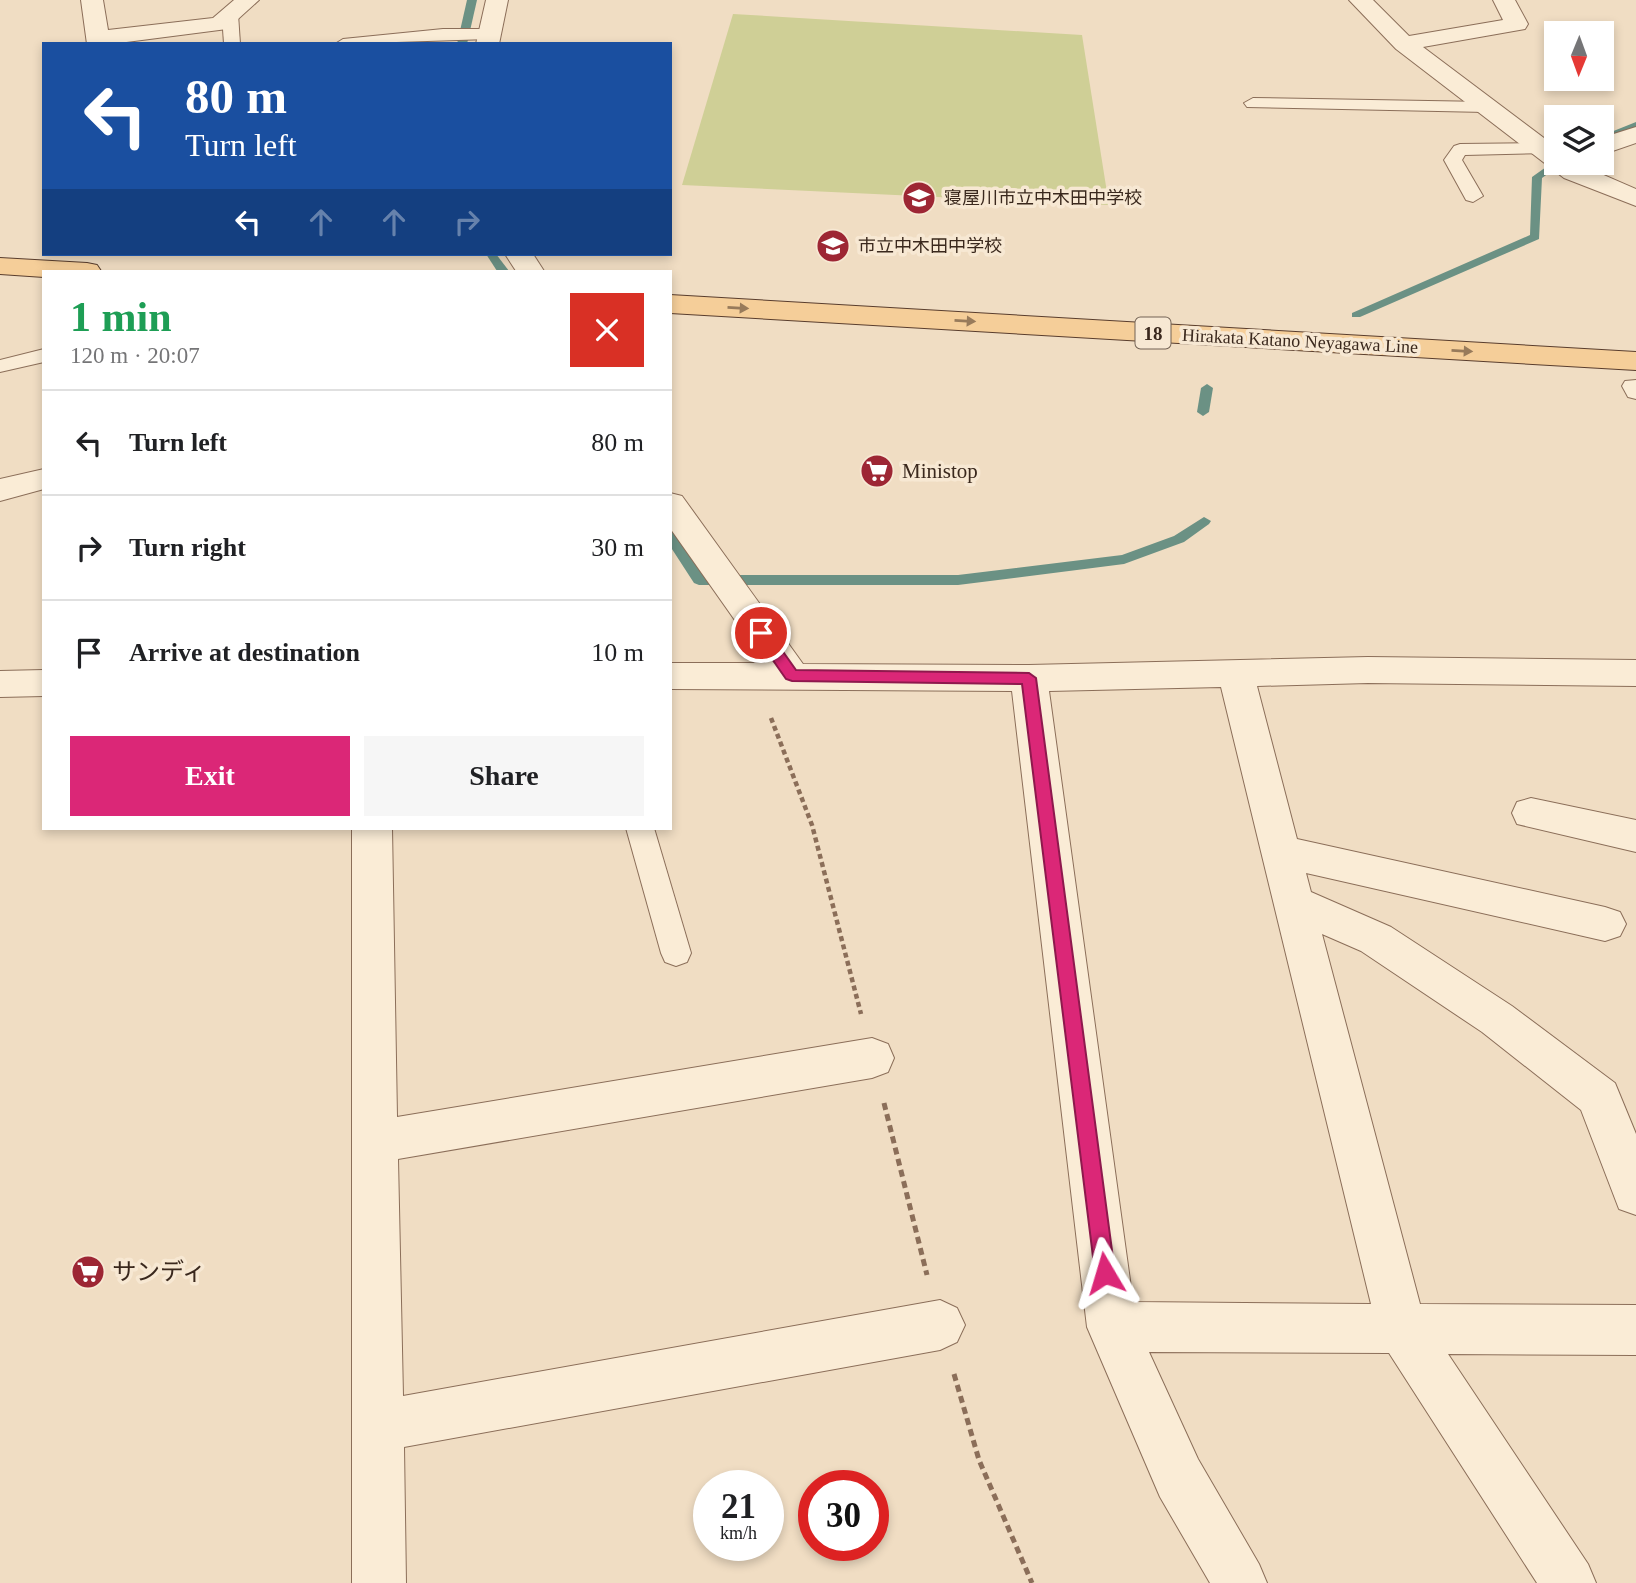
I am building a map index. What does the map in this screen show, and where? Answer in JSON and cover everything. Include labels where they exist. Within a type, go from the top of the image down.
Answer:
[{"type":"main road","points":[[0,267],[65,270]]},
{"type":"main road","points":[[0,292],[42,294]]},
{"type":"main road","name":"Hirakata Katano Neyagawa Line","points":[[672,304],[1635,382]]},
{"type":"main road","name":"Hirakata Katano Neyagawa Line","points":[[672,330],[1635,382]]},
{"type":"street","points":[[92,0],[98,41],[219,23],[239,7]]},
{"type":"street","points":[[483,37],[497,0]]},
{"type":"street","points":[[1360,0],[1404,44],[1544,150]]},
{"type":"street","points":[[1404,44],[1517,24],[1504,0]]},
{"type":"street","points":[[1614,142],[1636,134]]},
{"type":"street","points":[[1578,175],[1636,198]]},
{"type":"street","points":[[0,490],[42,480]]},
{"type":"street","points":[[672,507],[792,675]]},
{"type":"street","points":[[672,676],[1029,678],[1236,676],[1368,670],[1636,673]]},
{"type":"street","points":[[1236,676],[1402,1329],[1569,1583]]},
{"type":"street","points":[[1029,678],[1111,1327],[1180,1478],[1240,1583]]},
{"type":"street","points":[[0,684],[42,683]]},
{"type":"street","points":[[1531,813],[1636,836]]},
{"type":"street","points":[[372,830],[379,1583]]},
{"type":"street","points":[[1280,851],[1605,924]]},
{"type":"street","points":[[1293,902],[1376,939],[1497,1019],[1599,1097],[1636,1193]]},
{"type":"street","points":[[373,1143],[872,1058]]},
{"type":"street","points":[[377,1426],[940,1325]]},
{"type":"street","points":[[1111,1327],[1636,1330]]},
{"type":"lane","points":[[232,42],[239,7]]},
{"type":"lane","points":[[363,42],[443,34],[483,37]]},
{"type":"lane","points":[[1292,81],[1299,104]]},
{"type":"lane","points":[[1253,103],[1486,107]]},
{"type":"lane","points":[[1473,196],[1452,160],[1460,150],[1544,159]]},
{"type":"lane","points":[[0,366],[42,356]]},
{"type":"lane","points":[[641,830],[676,953]]},
{"type":"path","points":[[755,675],[812,825],[940,1325],[979,1460],[1032,1583]]},
{"type":"green space","points":[[733,14],[1082,35],[1109,205],[682,185]]},
{"type":"waterway","points":[[462,42],[472,0]]},
{"type":"waterway","points":[[1614,135],[1636,125]]},
{"type":"waterway","points":[[1356,315],[1535,237],[1537,177],[1544,172]]},
{"type":"waterway","points":[[492,256],[502,270]]},
{"type":"waterway","points":[[1203,412],[1207,388]]},
{"type":"waterway","points":[[672,538],[699,580],[958,580],[1124,559],[1179,539],[1204,521]]},
{"type":"place","name":"寝屋川市立中木田中学校","points":[[919,198]]},
{"type":"place","name":"市立中木田中学校","points":[[833,246]]},
{"type":"place","name":"Ministop","points":[[877,471]]},
{"type":"place","name":"サンディ","points":[[88,1272]]},
{"type":"route","points":[[761,633],[792,675],[1029,678],[1105,1273]]}]
